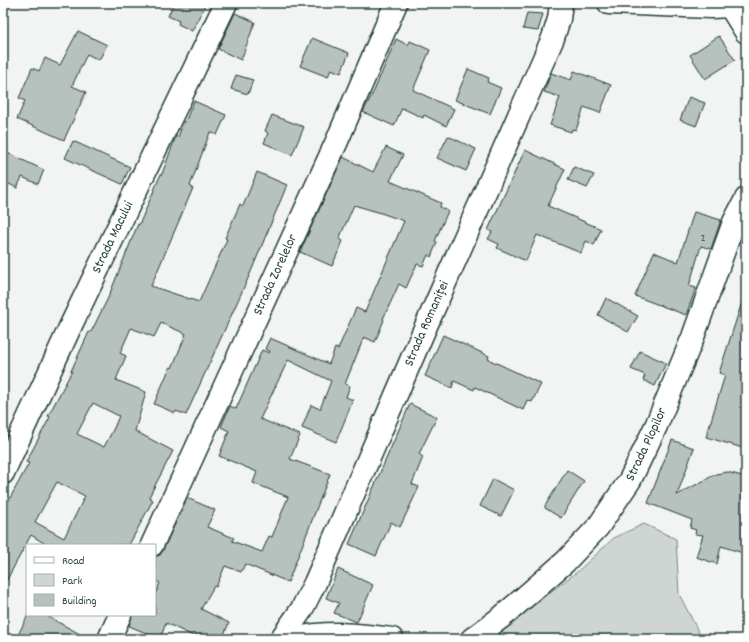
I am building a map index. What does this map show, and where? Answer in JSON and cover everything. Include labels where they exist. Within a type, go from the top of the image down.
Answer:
[{"type":"street","name":"Strada Macului","points":[[3,473],[72,323],[226,3]]},
{"type":"street","name":"Strada Zorelelor","points":[[152,544],[338,141],[396,3]]},
{"type":"street","name":"Strada Romaniței","points":[[281,639],[302,609],[315,583],[553,38],[559,19],[561,3]]},
{"type":"street","points":[[609,3],[711,7],[729,4],[745,30]]},
{"type":"street","name":"Strada Plopilor","points":[[472,639],[503,616],[565,562],[598,527],[630,480],[656,426],[693,337],[734,222],[746,199]]},
{"type":"street","points":[[109,639],[120,616]]},
{"type":"street","points":[[293,639],[326,633],[362,634],[392,639]]},
{"type":"green space","points":[[644,524],[676,539],[679,594],[700,635],[713,639],[488,639],[577,572],[615,537]]},
{"type":"building","points":[[174,3],[206,3],[192,31],[178,24],[179,21],[168,16]]},
{"type":"building","points":[[235,13],[255,22],[241,60],[218,49]]},
{"type":"building","points":[[527,13],[543,14],[538,31],[523,29]]},
{"type":"building","points":[[78,31],[107,45],[99,60],[87,54],[72,86],[86,92],[64,140],[17,119],[25,101],[19,98],[32,68],[39,71],[45,58],[60,65]]},
{"type":"building","points":[[719,36],[735,60],[705,79],[690,55]]},
{"type":"building","points":[[312,38],[349,53],[341,73],[331,69],[328,77],[300,66]]},
{"type":"building","points":[[396,39],[408,45],[410,41],[430,50],[413,90],[454,109],[446,126],[424,115],[423,118],[402,108],[394,126],[363,112],[374,91]]},
{"type":"building","points":[[468,69],[489,78],[487,82],[501,88],[490,114],[455,100]]},
{"type":"building","points":[[574,71],[611,85],[600,113],[584,107],[576,130],[572,129],[571,132],[550,125],[560,97],[544,92],[551,73],[571,80]]},
{"type":"building","points":[[236,75],[253,80],[248,94],[231,89]]},
{"type":"building","points":[[689,97],[705,103],[696,126],[680,120]]},
{"type":"building","points":[[194,101],[226,115],[217,135],[210,132],[190,186],[193,188],[151,286],[199,302],[227,239],[225,238],[240,204],[243,206],[257,172],[287,185],[250,274],[186,415],[176,411],[175,413],[154,404],[170,367],[172,368],[186,334],[161,323],[154,337],[131,328],[120,353],[126,356],[116,380],[146,392],[135,431],[173,451],[149,497],[153,500],[130,544],[45,544],[31,535],[3,587],[3,511],[29,463],[26,462],[50,417],[48,416],[72,371],[89,332],[91,332],[108,298],[138,224],[139,225],[162,174],[176,136],[178,137],[184,121],[185,122]],"holes":[[[93,403],[119,416],[104,447],[77,434]],[[57,482],[85,496],[64,538],[35,522]]]},
{"type":"building","points":[[272,115],[304,127],[292,155],[264,143],[268,133],[265,131]]},
{"type":"building","points":[[448,136],[476,149],[466,171],[437,158]]},
{"type":"building","points":[[73,141],[130,167],[122,184],[65,158]]},
{"type":"building","points":[[386,147],[403,155],[390,181],[441,203],[440,207],[448,211],[435,241],[437,242],[431,257],[428,255],[423,266],[417,264],[406,288],[399,284],[383,319],[384,320],[375,342],[364,337],[345,384],[350,386],[346,397],[353,400],[336,442],[302,428],[311,405],[320,409],[331,381],[288,360],[260,419],[300,435],[290,459],[330,474],[288,582],[245,564],[241,572],[225,566],[216,587],[214,586],[201,609],[229,623],[222,639],[199,639],[166,623],[160,639],[155,639],[146,633],[129,626],[132,616],[156,616],[156,593],[160,583],[156,581],[156,556],[160,555],[163,550],[187,498],[215,510],[207,527],[234,538],[232,541],[262,552],[269,536],[272,537],[288,497],[253,483],[257,472],[219,456],[229,431],[221,427],[230,406],[236,409],[262,350],[269,353],[270,351],[265,349],[270,338],[329,364],[335,348],[338,349],[356,308],[365,312],[404,221],[354,205],[339,239],[343,241],[332,266],[300,252],[343,157],[373,172]]},
{"type":"building","points":[[525,150],[565,169],[548,206],[601,229],[594,245],[586,241],[581,253],[537,235],[526,261],[497,248],[499,244],[488,239],[492,232],[488,230]]},
{"type":"building","points":[[3,151],[44,170],[38,184],[22,177],[17,188],[3,181]]},
{"type":"building","points":[[574,167],[594,175],[587,188],[568,180]]},
{"type":"building","points":[[694,212],[721,220],[711,249],[701,246],[689,286],[696,288],[686,315],[635,296],[654,252],[678,262]]},
{"type":"building","points":[[606,298],[638,316],[628,332],[598,315]]},
{"type":"building","points":[[743,299],[746,299],[746,449],[706,437],[725,375],[719,373]]},
{"type":"building","points":[[443,335],[489,356],[488,359],[541,384],[532,402],[527,400],[523,410],[475,387],[474,390],[454,381],[452,388],[425,376]]},
{"type":"building","points":[[640,351],[666,363],[655,386],[643,380],[645,375],[631,369]]},
{"type":"building","points":[[410,404],[437,417],[419,454],[423,457],[412,484],[419,487],[400,527],[391,522],[376,556],[349,544]]},
{"type":"building","points":[[672,440],[694,448],[677,495],[716,474],[727,472],[746,477],[746,554],[721,546],[717,564],[696,557],[703,535],[695,534],[696,530],[690,528],[692,520],[648,503]]},
{"type":"building","points":[[567,470],[584,481],[561,518],[545,508],[545,506]]},
{"type":"building","points":[[493,479],[514,490],[501,516],[480,506]]},
{"type":"building","points":[[338,569],[373,585],[357,622],[334,613],[339,603],[326,598]]},
{"type":"building","points":[[28,616],[47,616],[89,639],[16,639]]}]
